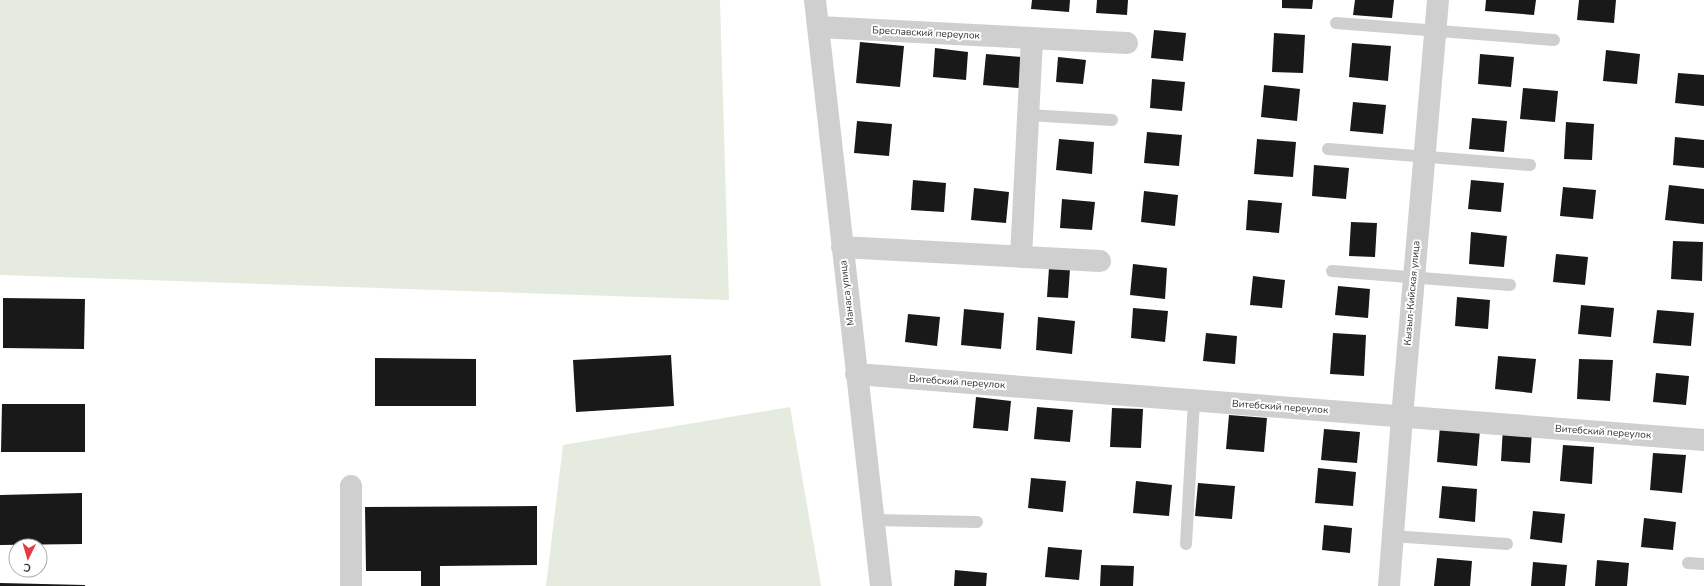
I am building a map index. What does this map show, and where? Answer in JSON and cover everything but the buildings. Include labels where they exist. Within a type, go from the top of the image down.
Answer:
[{"type":"street","name":"Манаса улица","points":[[815,0],[881,586]]},
{"type":"street","name":"Кызыл-Кийская улица","points":[[1388,586],[1438,0]]},
{"type":"street","name":"Бреславский переулок","points":[[819,27],[1127,43]]},
{"type":"street","points":[[1021,257],[1032,39]]},
{"type":"street","points":[[842,248],[1100,261]]},
{"type":"street","name":"Витебский переулок","points":[[856,374],[1704,440]]},
{"type":"street","points":[[351,486],[351,586]]},
{"type":"lane","points":[[1336,23],[1554,40]]},
{"type":"lane","points":[[1028,115],[1112,120]]},
{"type":"lane","points":[[1328,149],[1424,158],[1530,165]]},
{"type":"lane","points":[[1332,271],[1510,286]]},
{"type":"lane","points":[[1186,544],[1194,401]]},
{"type":"lane","points":[[873,520],[977,522]]},
{"type":"lane","points":[[1392,536],[1506,544]]},
{"type":"lane","points":[[1688,563],[1704,564]]},
{"type":"shaded area","points":[[0,0],[720,0],[729,300],[0,275]]},
{"type":"shaded area","points":[[790,407],[821,586],[546,586],[563,445]]}]
